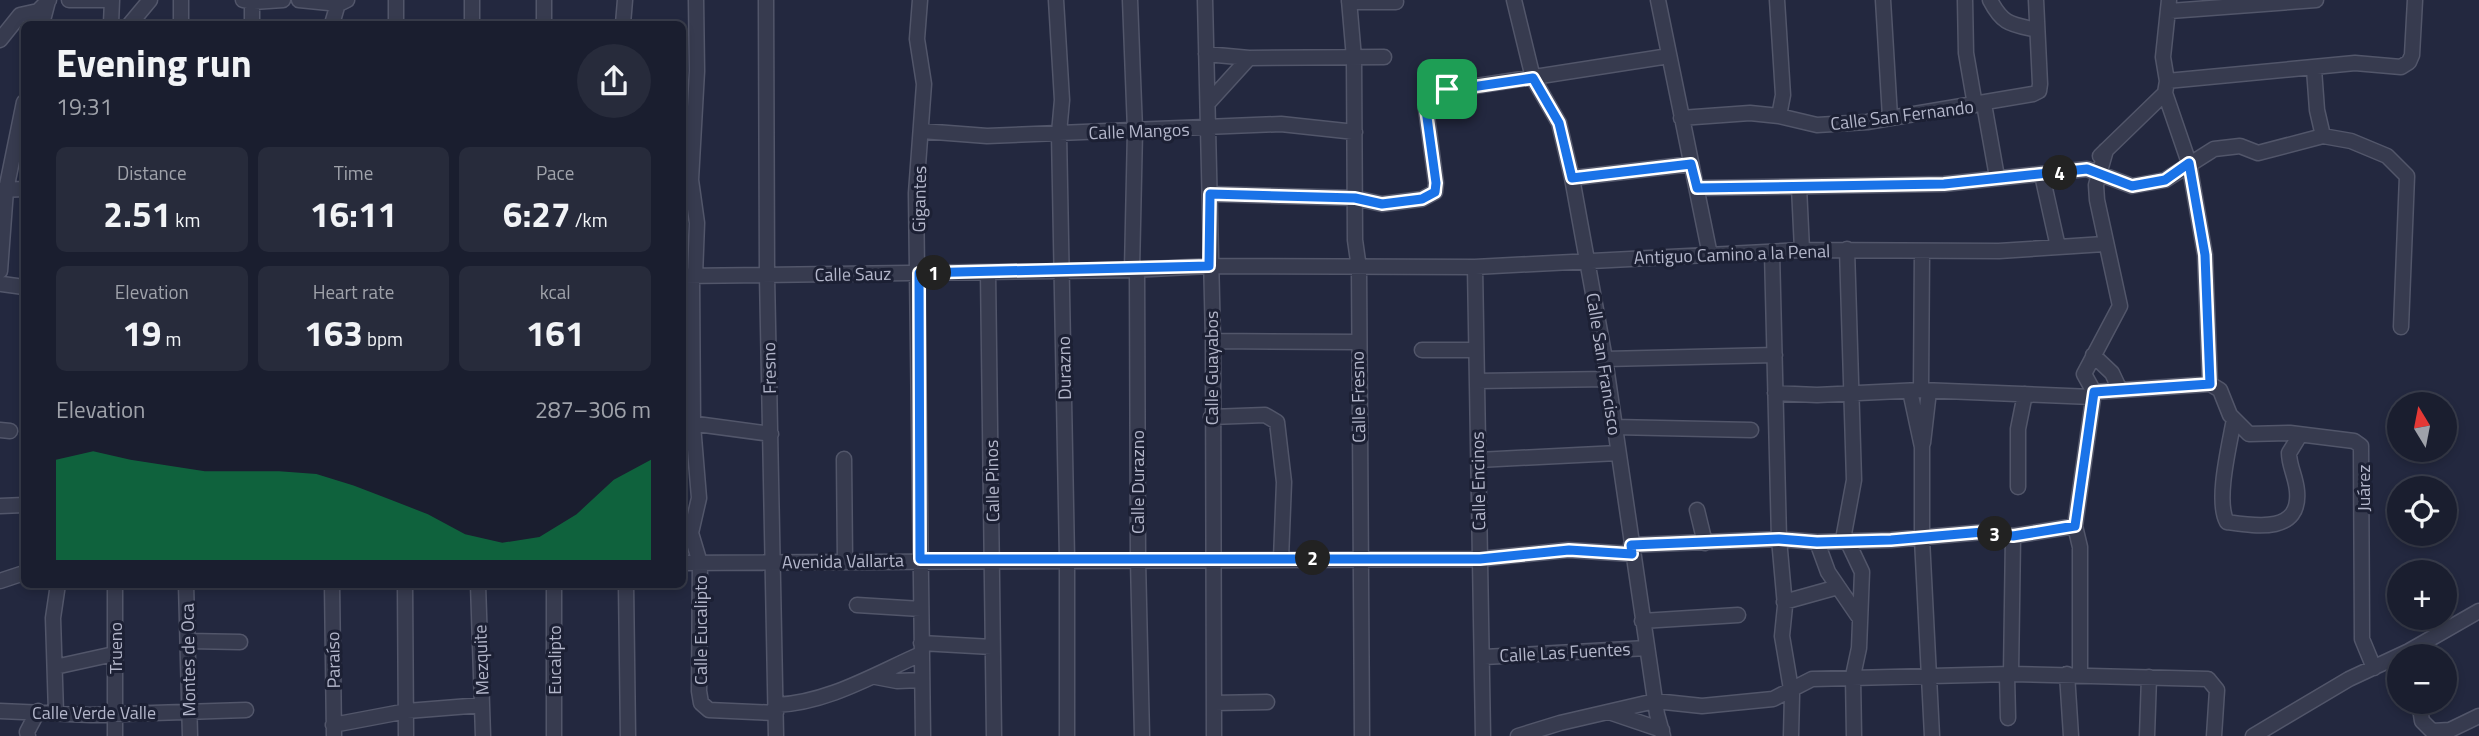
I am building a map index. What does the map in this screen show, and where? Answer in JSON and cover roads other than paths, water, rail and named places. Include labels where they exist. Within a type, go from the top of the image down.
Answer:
[{"type":"street","points":[[43,21],[49,0]]},
{"type":"street","points":[[0,40],[20,15],[38,11],[49,0]]},
{"type":"street","points":[[69,0],[104,0]]},
{"type":"street","points":[[111,21],[112,0]]},
{"type":"street","points":[[132,21],[150,0]]},
{"type":"street","points":[[165,0],[186,0]]},
{"type":"street","points":[[181,0],[181,21]]},
{"type":"street","points":[[252,21],[248,1],[283,0]]},
{"type":"street","points":[[299,0],[341,1],[333,21]]},
{"type":"street","points":[[396,21],[397,0]]},
{"type":"street","points":[[472,0],[472,21]]},
{"type":"street","points":[[544,0],[544,21]]},
{"type":"street","points":[[623,21],[625,0]]},
{"type":"street","name":"Calle Eucalipto","points":[[696,0],[697,71],[691,180],[696,223],[690,276],[688,424],[698,498],[691,533],[700,563],[701,703],[709,710],[776,709],[798,704],[876,677],[921,648]]},
{"type":"street","name":"Fresno","points":[[766,0],[767,275],[776,736]]},
{"type":"street","name":"Gigantes","points":[[920,0],[916,21],[924,84],[916,193],[923,736]]},
{"type":"street","name":"Durazno","points":[[1056,0],[1062,100],[1059,133],[1067,559],[1067,736]]},
{"type":"street","name":"Calle Durazno","points":[[1129,0],[1135,130],[1142,736]]},
{"type":"street","name":"Calle Guayabos","points":[[1205,0],[1209,102],[1209,266],[1213,341],[1211,416],[1214,736]]},
{"type":"street","name":"Calle San Francisco","points":[[1514,0],[1533,78],[1559,123],[1572,178],[1605,359],[1642,621],[1662,733]]},
{"type":"street","points":[[1658,0],[1710,255]]},
{"type":"street","points":[[1777,0],[1783,95],[1779,116]]},
{"type":"street","points":[[1883,0],[1891,117]]},
{"type":"street","points":[[1965,0],[1966,53],[1997,177]]},
{"type":"street","points":[[1990,0],[1999,18],[2008,24],[2037,30],[2036,0]]},
{"type":"street","points":[[2210,384],[2205,255],[2189,163],[2166,87],[2164,57],[2169,6],[2316,0]]},
{"type":"street","points":[[2071,396],[2120,306],[2104,244],[2093,172],[2106,150],[2166,87],[2355,63],[2401,67],[2409,62],[2415,0]]},
{"type":"street","points":[[1349,1],[1396,2]]},
{"type":"street","name":"Calle Fresno","points":[[1349,1],[1354,58],[1355,198],[1359,268],[1357,342],[1362,736]]},
{"type":"street","name":"Calle San Fernando","points":[[1681,118],[1750,113],[1779,116],[1817,125],[1980,104],[2039,91],[2037,30]]},
{"type":"street","points":[[1206,54],[1249,58],[1384,58]]},
{"type":"street","points":[[1210,194],[1355,198],[1382,204],[1422,199],[1435,192],[1426,110],[1431,93],[1669,55]]},
{"type":"street","points":[[1209,102],[1249,58]]},
{"type":"street","points":[[2314,69],[2317,110],[2323,136]]},
{"type":"street","points":[[21,115],[3,190],[0,280],[21,286]]},
{"type":"street","name":"Calle Mangos","points":[[922,131],[987,136],[1281,124],[1355,132]]},
{"type":"street","points":[[1697,188],[1944,184],[1997,177],[2093,172],[2132,186],[2165,180],[2214,149],[2231,146],[2258,153],[2323,136],[2351,141],[2387,156],[2405,172],[2408,180],[2401,327]]},
{"type":"street","points":[[1572,178],[1691,164]]},
{"type":"street","points":[[2042,175],[2059,247]]},
{"type":"street","points":[[1799,187],[1802,250]]},
{"type":"street","points":[[3,190],[21,189]]},
{"type":"street","name":"Antiguo Camino a la Penal","points":[[1359,268],[1475,267],[1802,250],[1922,251],[2104,244]]},
{"type":"street","points":[[1847,249],[1851,304],[1853,486],[1844,540],[1858,558],[1862,572],[1858,616],[1859,648],[1853,676],[1854,736]]},
{"type":"street","points":[[1922,251],[1922,539],[1932,736]]},
{"type":"street","points":[[1772,252],[1779,539],[1784,602],[1782,636],[1788,691],[1792,701],[1791,736]]},
{"type":"street","name":"Calle Sauz","points":[[690,276],[1135,270],[1209,266],[1359,268]]},
{"type":"street","name":"Calle Encinos","points":[[1475,267],[1484,657],[1483,736]]},
{"type":"street","name":"Calle Pinos","points":[[988,272],[994,734]]},
{"type":"street","points":[[1213,341],[1357,342]]},
{"type":"street","points":[[1422,350],[1476,350]]},
{"type":"street","points":[[1605,359],[1775,355]]},
{"type":"street","points":[[2094,355],[2112,373],[2120,390]]},
{"type":"street","points":[[2071,736],[2080,547],[2075,526],[2093,394],[2084,374]]},
{"type":"street","points":[[1477,381],[1608,379]]},
{"type":"street","points":[[1775,393],[1920,390],[2071,396],[2210,384],[2224,396],[2234,419],[2223,487],[2223,512],[2227,522],[2263,527],[2287,520],[2296,508],[2297,491],[2289,453],[2300,435]]},
{"type":"street","points":[[2018,487],[2018,429],[2025,394]]},
{"type":"street","points":[[1211,416],[1265,415],[1277,422],[1284,482],[1281,559]]},
{"type":"street","name":"Juárez","points":[[2234,419],[2253,435],[2285,432],[2354,441],[2361,446],[2362,639],[2374,668]]},
{"type":"street","points":[[688,424],[771,434]]},
{"type":"street","points":[[1614,427],[1751,430]]},
{"type":"street","points":[[1478,460],[1618,453]]},
{"type":"street","points":[[844,459],[845,561]]},
{"type":"street","points":[[0,506],[21,505]]},
{"type":"street","points":[[1697,510],[1705,542]]},
{"type":"street","name":"Avenida Vallarta","points":[[686,563],[920,559],[1480,559],[1569,550],[1632,549],[1705,542],[1922,539],[1983,532],[2013,536],[2075,526]]},
{"type":"street","points":[[2008,718],[2013,536]]},
{"type":"street","points":[[966,559],[992,538]]},
{"type":"street","points":[[1817,542],[1828,572],[1858,616]]},
{"type":"street","points":[[1,581],[21,574]]},
{"type":"street","points":[[1784,602],[1838,587]]},
{"type":"street","points":[[56,713],[53,618],[57,588]]},
{"type":"street","name":"Trueno","points":[[115,588],[115,736]]},
{"type":"street","name":"Montes de Oca","points":[[186,588],[190,736]]},
{"type":"street","name":"Paraíso","points":[[332,588],[334,730]]},
{"type":"street","points":[[405,588],[406,736]]},
{"type":"street","name":"Mezquite","points":[[478,588],[483,736]]},
{"type":"street","name":"Eucalipto","points":[[554,588],[554,736]]},
{"type":"street","points":[[626,588],[628,736]]},
{"type":"street","points":[[858,605],[921,609]]},
{"type":"street","points":[[2427,644],[2479,611]]},
{"type":"street","points":[[1642,621],[1738,615]]},
{"type":"street","points":[[189,641],[240,642]]},
{"type":"street","points":[[921,648],[992,647]]},
{"type":"street","name":"Calle Las Fuentes","points":[[1484,657],[1647,648]]},
{"type":"street","points":[[55,667],[114,653]]},
{"type":"street","points":[[2253,736],[2387,663]]},
{"type":"street","points":[[1518,736],[1655,701],[1702,706],[1773,699],[1812,679],[1853,676],[2074,674],[2212,682],[2217,690],[2214,736]]},
{"type":"street","points":[[876,677],[897,681],[922,680]]},
{"type":"street","points":[[2147,736],[2150,677]]},
{"type":"street","points":[[1214,703],[1268,702]]},
{"type":"street","points":[[334,730],[407,711],[482,705]]},
{"type":"street","name":"Calle Verde Valle","points":[[0,711],[91,715],[116,712],[246,710]]},
{"type":"street","points":[[17,711],[27,734]]},
{"type":"street","points":[[1608,711],[1662,733]]},
{"type":"street","points":[[27,734],[38,712]]},
{"type":"street","points":[[2421,714],[2422,721],[2432,731],[2449,730],[2479,716]]}]
